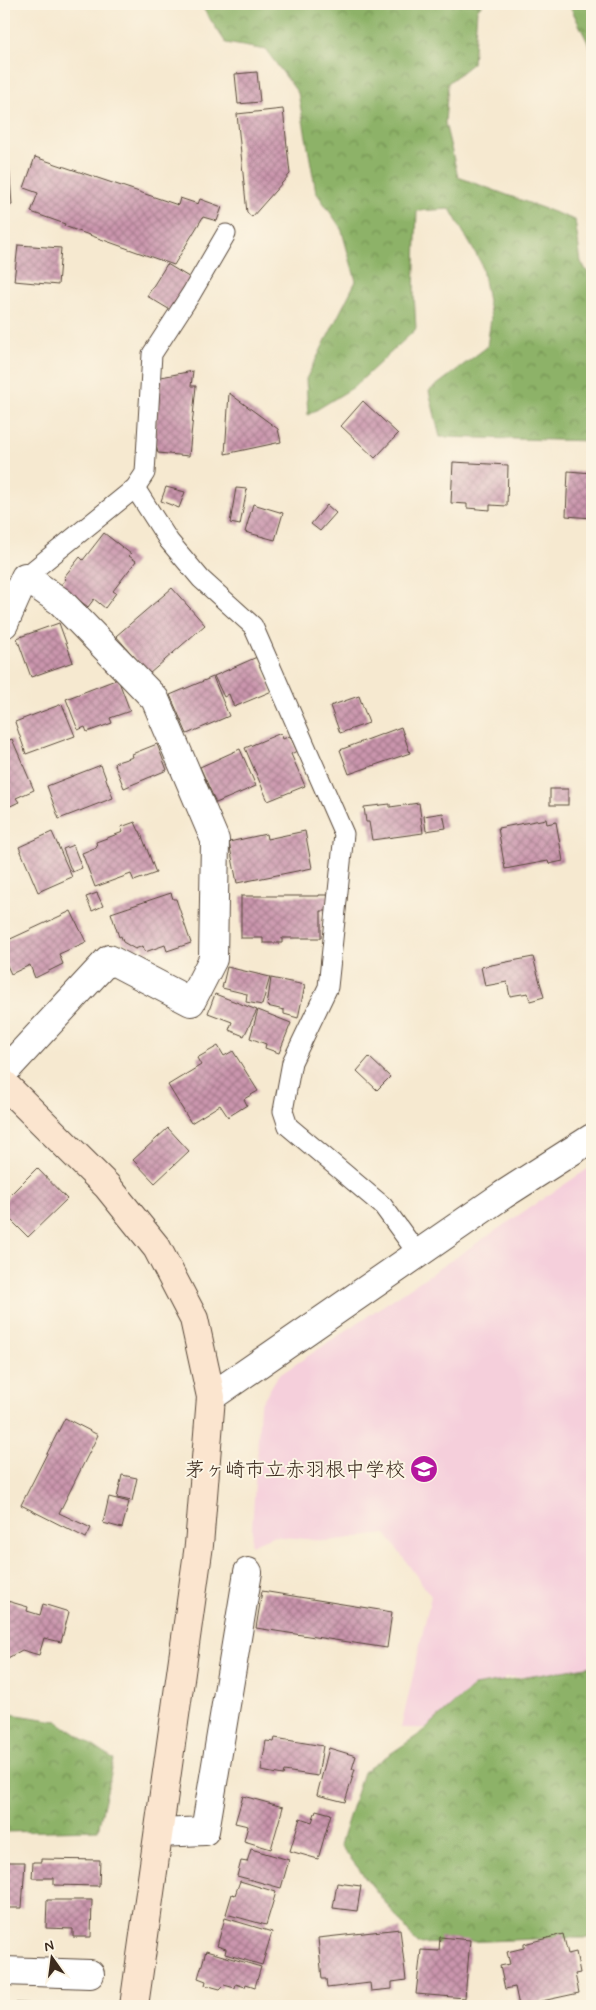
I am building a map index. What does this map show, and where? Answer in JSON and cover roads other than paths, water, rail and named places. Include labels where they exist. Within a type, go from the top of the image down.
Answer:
[{"type":"street","points":[[4,624],[26,577],[61,602],[155,699],[215,840],[212,959],[192,1002],[109,959],[4,1072]]},
{"type":"street","points":[[4,1084],[107,1186],[157,1248],[194,1319],[211,1397],[199,1545],[134,2006]]},
{"type":"street","points":[[211,1397],[503,1195],[592,1138]]},
{"type":"street","points":[[159,1833],[205,1831],[248,1572]]},
{"type":"street","points":[[4,1972],[90,1974]]},
{"type":"lane","points":[[26,577],[135,488],[145,473],[152,354],[191,294],[226,234]]},
{"type":"lane","points":[[135,488],[169,541],[201,579],[253,626],[344,834],[328,988],[292,1062],[283,1111],[288,1126],[383,1206],[418,1254]]},
{"type":"place","name":"茅ヶ崎市立赤羽根中学校","points":[[424,1469]]}]
